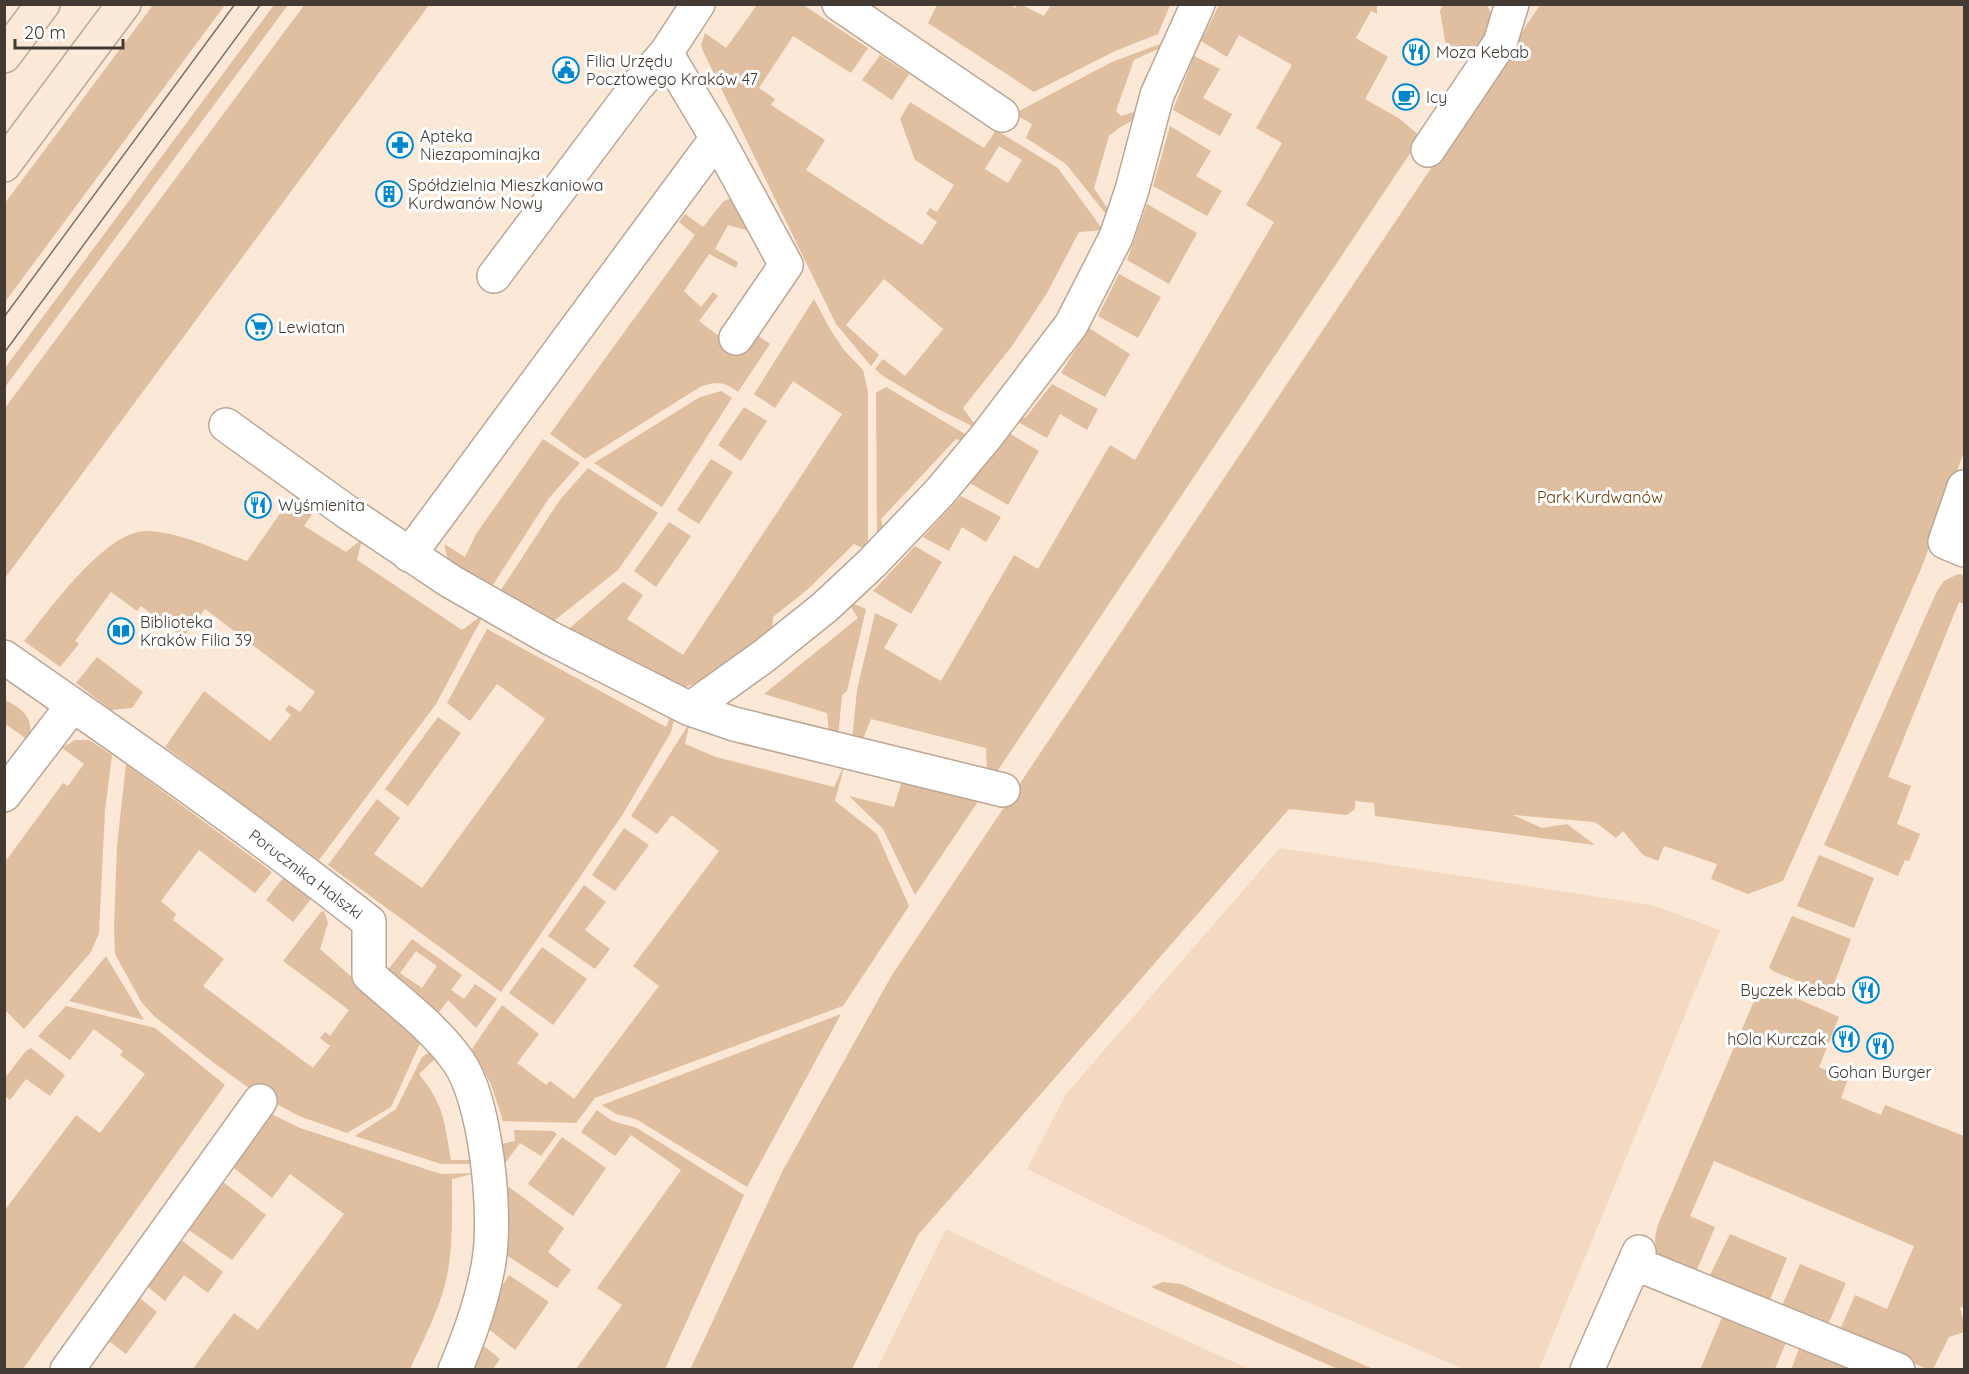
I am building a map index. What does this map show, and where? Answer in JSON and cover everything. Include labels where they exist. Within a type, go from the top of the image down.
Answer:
[{"type":"main road","points":[[4,56],[43,4]]},
{"type":"main road","points":[[4,165],[124,4]]},
{"type":"street","points":[[494,276],[623,104],[666,53],[698,4]]},
{"type":"street","points":[[839,4],[1002,114]]},
{"type":"street","points":[[690,709],[773,649],[825,607],[872,563],[939,493],[985,438],[1071,325],[1116,237],[1132,190],[1157,95],[1198,4]]},
{"type":"street","points":[[1428,150],[1500,43],[1512,4]]},
{"type":"street","points":[[666,53],[717,138],[786,265],[736,338]]},
{"type":"street","points":[[409,555],[717,138]]},
{"type":"street","points":[[226,425],[409,555],[550,638],[690,709],[734,724],[1002,790]]},
{"type":"street","points":[[1955,546],[1965,487]]},
{"type":"street","points":[[4,657],[73,705],[4,795]]},
{"type":"street","name":"Porucznika Halszki","points":[[73,705],[311,876],[369,922],[369,975],[434,1034],[459,1062],[473,1094],[481,1124],[489,1169],[491,1209],[490,1260],[471,1332],[454,1370]]},
{"type":"street","points":[[67,1370],[260,1101]]},
{"type":"street","points":[[1587,1370],[1636,1257],[1898,1370]]},
{"type":"shaded area","points":[[1280,848],[1652,905],[1720,930],[1539,1369],[1463,1369],[1226,1267],[1027,1169],[1066,1094]]},
{"type":"shaded area","points":[[946,1229],[1048,1278],[1249,1369],[877,1369]]},
{"type":"green space","points":[[305,4],[429,5],[5,578],[5,408]]},
{"type":"green space","points":[[802,4],[868,48],[851,73],[793,36],[759,88],[775,99],[771,105],[825,140],[806,170],[922,245],[937,222],[926,214],[930,208],[937,212],[954,185],[915,160],[900,119],[910,102],[984,148],[996,130],[1058,168],[1103,230],[1079,232],[1047,293],[1012,346],[963,408],[978,429],[938,409],[875,369],[883,359],[905,376],[943,329],[884,279],[846,325],[879,355],[871,366],[836,324],[701,45],[705,33],[726,48],[757,5]],"holes":[[[999,146],[1022,160],[1008,183],[985,169]]]},
{"type":"green space","points":[[1486,4],[1493,21],[1471,62],[1446,46],[1440,11],[1443,5]]},
{"type":"green space","points":[[153,5],[225,5],[5,302],[5,203]]},
{"type":"green space","points":[[274,5],[288,5],[5,387],[5,368]]},
{"type":"green space","points":[[937,5],[1010,5],[1015,8],[1017,5],[1022,5],[1044,16],[1051,5],[1170,5],[1158,34],[1115,51],[1034,92],[928,23]]},
{"type":"green space","points":[[1219,5],[1377,5],[1377,14],[1371,11],[1356,38],[1388,57],[1365,99],[1400,119],[1421,137],[994,776],[987,773],[986,748],[871,719],[861,744],[852,741],[857,690],[875,613],[898,624],[884,648],[941,681],[1014,555],[1038,569],[1110,445],[1135,460],[1274,222],[1246,205],[1282,143],[1256,128],[1292,65],[1239,35],[1227,57],[1201,41]]},
{"type":"green space","name":"Park Kurdwanów","points":[[1540,5],[1964,5],[1964,452],[1921,569],[1783,881],[1748,894],[1711,879],[1717,864],[1664,846],[1658,861],[1643,855],[1623,831],[1616,838],[1595,822],[1513,815],[1542,828],[1567,824],[1595,845],[1375,816],[1374,803],[1355,801],[1355,809],[1347,815],[1289,809],[918,1235],[852,1369],[690,1370],[783,1170],[892,975]]},
{"type":"green space","points":[[1160,44],[1162,47],[1134,60],[1116,111],[1121,116],[1140,110],[1140,116],[1109,136],[1094,188],[1111,214],[1109,218],[1066,164],[1026,138],[1032,124],[1016,115],[1019,111],[1112,62]]},
{"type":"green space","points":[[880,55],[909,74],[892,100],[862,80]]},
{"type":"green space","points":[[1194,56],[1220,69],[1203,98],[1232,114],[1220,136],[1173,110]]},
{"type":"green space","points":[[1170,126],[1211,151],[1196,176],[1222,191],[1207,216],[1153,186]]},
{"type":"green space","points":[[724,180],[756,233],[728,225],[715,249],[738,262],[736,268],[709,254],[684,291],[701,307],[713,292],[718,296],[699,321],[720,337],[736,320],[770,344],[738,392],[720,383],[700,387],[585,459],[550,434],[695,235],[679,222],[685,214],[703,227],[723,202],[730,198]]},
{"type":"green space","points":[[1147,204],[1197,233],[1169,284],[1127,260]]},
{"type":"green space","points":[[1119,274],[1161,297],[1138,338],[1098,316]]},
{"type":"green space","points":[[814,299],[844,350],[863,370],[868,392],[868,550],[854,544],[808,589],[773,617],[772,635],[704,680],[686,687],[673,686],[564,633],[623,582],[643,595],[627,619],[683,655],[842,414],[793,381],[775,408],[754,394]]},
{"type":"green space","points":[[1089,328],[1130,354],[1105,397],[1061,373]]},
{"type":"green space","points":[[1052,384],[1098,409],[1087,430],[1060,414],[1047,438],[1016,421],[1026,417]]},
{"type":"green space","points":[[886,387],[970,437],[967,442],[956,439],[881,519],[884,533],[877,540],[876,393]]},
{"type":"green space","points":[[721,391],[732,398],[662,507],[594,463],[700,397]]},
{"type":"green space","points":[[744,407],[767,421],[741,461],[718,445]]},
{"type":"green space","points":[[1009,433],[1039,451],[1008,505],[968,482]]},
{"type":"green space","points":[[543,439],[580,463],[549,498],[489,591],[448,560],[444,544],[465,557],[476,534]]},
{"type":"green space","points":[[711,459],[733,472],[699,524],[677,510]]},
{"type":"green space","points":[[588,468],[658,513],[618,570],[550,624],[497,596],[559,501]]},
{"type":"green space","points":[[286,481],[318,506],[304,526],[346,552],[362,539],[357,560],[462,630],[484,614],[436,704],[319,860],[165,747],[204,691],[270,741],[291,715],[285,710],[289,705],[300,712],[315,692],[205,609],[183,637],[141,606],[137,611],[111,592],[75,641],[79,644],[60,667],[24,641],[78,575],[112,545],[129,535],[145,531],[169,534],[247,561],[293,495],[283,486]]},
{"type":"green space","points":[[961,496],[1001,517],[986,542],[962,527],[949,551],[923,537]]},
{"type":"green space","points":[[669,522],[691,536],[656,587],[634,571]]},
{"type":"green space","points":[[915,546],[942,562],[911,614],[873,591]]},
{"type":"green space","points":[[1958,574],[1964,575],[1964,604],[1959,602],[1888,777],[1911,786],[1897,824],[1920,834],[1909,861],[1905,860],[1898,876],[1824,845],[1937,591],[1944,581]]},
{"type":"green space","points":[[847,601],[866,609],[847,691],[842,695],[838,737],[829,734],[827,713],[764,694],[858,618]]},
{"type":"green space","points":[[487,629],[666,727],[671,715],[675,716],[671,732],[623,814],[501,992],[328,865],[377,799],[400,818],[374,854],[422,888],[545,719],[497,684],[470,721],[447,703]]},
{"type":"green space","points":[[97,657],[143,692],[132,708],[111,710],[76,683]]},
{"type":"green space","points":[[5,700],[22,711],[29,720],[28,740],[7,725],[5,728]]},
{"type":"green space","points":[[438,717],[461,733],[408,806],[385,789]]},
{"type":"green space","points":[[690,722],[685,744],[716,757],[834,787],[845,763],[835,801],[877,834],[909,906],[843,1006],[595,1098],[576,1123],[503,1121],[491,1084],[472,1049],[502,1005],[539,1034],[517,1063],[546,1085],[550,1081],[574,1099],[659,986],[633,966],[719,851],[672,815],[657,834],[631,816]]},
{"type":"green space","points":[[75,740],[89,740],[112,755],[105,811],[99,933],[91,952],[24,1029],[5,1010],[5,862],[63,783],[68,786],[84,764],[62,748]]},
{"type":"green space","points":[[126,764],[272,872],[255,893],[199,850],[161,901],[176,914],[173,920],[224,959],[203,986],[313,1068],[330,1046],[320,1038],[325,1032],[330,1036],[349,1010],[283,961],[324,911],[328,923],[320,949],[422,1039],[391,1107],[347,1133],[299,1116],[256,1093],[214,1063],[154,1016],[142,1003],[115,954],[117,846]]},
{"type":"green space","points":[[903,777],[977,798],[977,803],[915,895],[883,829],[849,796],[894,807]]},
{"type":"green space","points":[[624,828],[649,845],[615,891],[592,875]]},
{"type":"green space","points":[[1819,855],[1874,878],[1854,928],[1797,906]]},
{"type":"green space","points":[[283,878],[311,899],[293,922],[266,900]]},
{"type":"green space","points":[[584,885],[606,902],[585,930],[610,949],[595,969],[548,936]]},
{"type":"green space","points":[[1792,916],[1851,939],[1830,992],[1823,992],[1773,971],[1769,967]]},
{"type":"green space","points":[[412,939],[462,975],[451,990],[464,999],[475,984],[497,999],[476,1028],[448,1000],[434,1019],[384,975]],"holes":[[[416,951],[437,966],[422,988],[400,973]]]},
{"type":"green space","points":[[542,947],[587,979],[553,1025],[509,993]]},
{"type":"green space","points":[[106,956],[144,1020],[69,1001]]},
{"type":"green space","points":[[1768,986],[1839,1017],[1819,1067],[1848,1079],[1841,1098],[1881,1115],[1885,1105],[1964,1136],[1964,1306],[1960,1308],[1964,1332],[1949,1337],[1933,1369],[1927,1369],[1839,1332],[1855,1295],[1887,1309],[1914,1246],[1714,1161],[1690,1216],[1715,1227],[1696,1272],[1659,1257],[1655,1241],[1658,1225],[1760,987]]},
{"type":"green space","points":[[66,1006],[155,1028],[225,1085],[23,1369],[5,1369],[5,1210],[76,1115],[100,1133],[145,1074],[120,1055],[123,1051],[94,1029],[70,1060],[38,1036]]},
{"type":"green space","points":[[841,1014],[747,1187],[636,1119],[616,1114],[602,1105]]},
{"type":"green space","points":[[31,1048],[65,1075],[50,1096],[26,1079],[10,1100],[5,1096],[5,1078],[26,1051]]},
{"type":"green space","points":[[433,1050],[437,1057],[419,1074],[439,1105],[445,1124],[451,1160],[475,1160],[475,1164],[441,1164],[355,1136],[396,1109],[422,1057]]},
{"type":"green space","points":[[597,1110],[612,1121],[637,1128],[744,1195],[665,1369],[576,1369],[622,1305],[597,1288],[681,1170],[631,1135],[615,1156],[581,1132]]},
{"type":"green space","points":[[267,1112],[300,1128],[441,1174],[477,1173],[452,1179],[451,1248],[448,1271],[442,1296],[410,1369],[192,1370],[234,1313],[258,1330],[344,1214],[290,1174],[272,1198],[229,1164]]},
{"type":"green space","points":[[514,1130],[553,1131],[557,1134],[541,1156],[520,1143],[506,1162],[498,1161],[497,1145],[515,1141]]},
{"type":"green space","points":[[562,1137],[606,1168],[573,1216],[528,1184]]},
{"type":"green space","points":[[218,1178],[266,1215],[232,1260],[183,1226]]},
{"type":"green space","points":[[501,1181],[564,1228],[548,1252],[571,1270],[557,1288],[500,1251]]},
{"type":"green space","points":[[1730,1234],[1787,1258],[1769,1302],[1709,1277]]},
{"type":"green space","points":[[176,1236],[223,1272],[208,1293],[184,1275],[165,1301],[143,1283]]},
{"type":"green space","points":[[1800,1264],[1846,1283],[1827,1327],[1781,1308]]},
{"type":"green space","points":[[509,1275],[549,1302],[515,1350],[480,1322]]},
{"type":"green space","points":[[1163,1282],[1181,1284],[1373,1369],[1338,1369],[1151,1287]]},
{"type":"green space","points":[[136,1295],[157,1312],[126,1354],[105,1338]]},
{"type":"green space","points":[[1723,1315],[1787,1340],[1775,1369],[1700,1370]]},
{"type":"green space","points":[[479,1342],[500,1359],[493,1369],[467,1370]]},
{"type":"green space","points":[[1800,1346],[1856,1370],[1791,1370]]},
{"type":"tram line","points":[[4,317],[235,4]]},
{"type":"tram line","points":[[4,353],[261,4]]},
{"type":"place","name":"Moza Kebab","points":[[1416,52]]},
{"type":"place","name":"Filia Urzędu Pocztowego Kraków 47","points":[[566,70]]},
{"type":"place","name":"Icy","points":[[1406,97]]},
{"type":"place","name":"Apteka Niezapominajka","points":[[400,145]]},
{"type":"place","name":"Spółdzielnia Mieszkaniowa Kurdwanów Nowy","points":[[389,194]]},
{"type":"place","name":"Lewiatan","points":[[259,327]]},
{"type":"place","name":"Wyśmienita","points":[[258,505]]},
{"type":"place","name":"Biblioteka Kraków Filia 39","points":[[121,631]]},
{"type":"place","name":"Byczek Kebab","points":[[1866,990]]},
{"type":"place","name":"hOla Kurczak","points":[[1846,1039]]},
{"type":"place","name":"Gohan Burger","points":[[1880,1046]]}]
